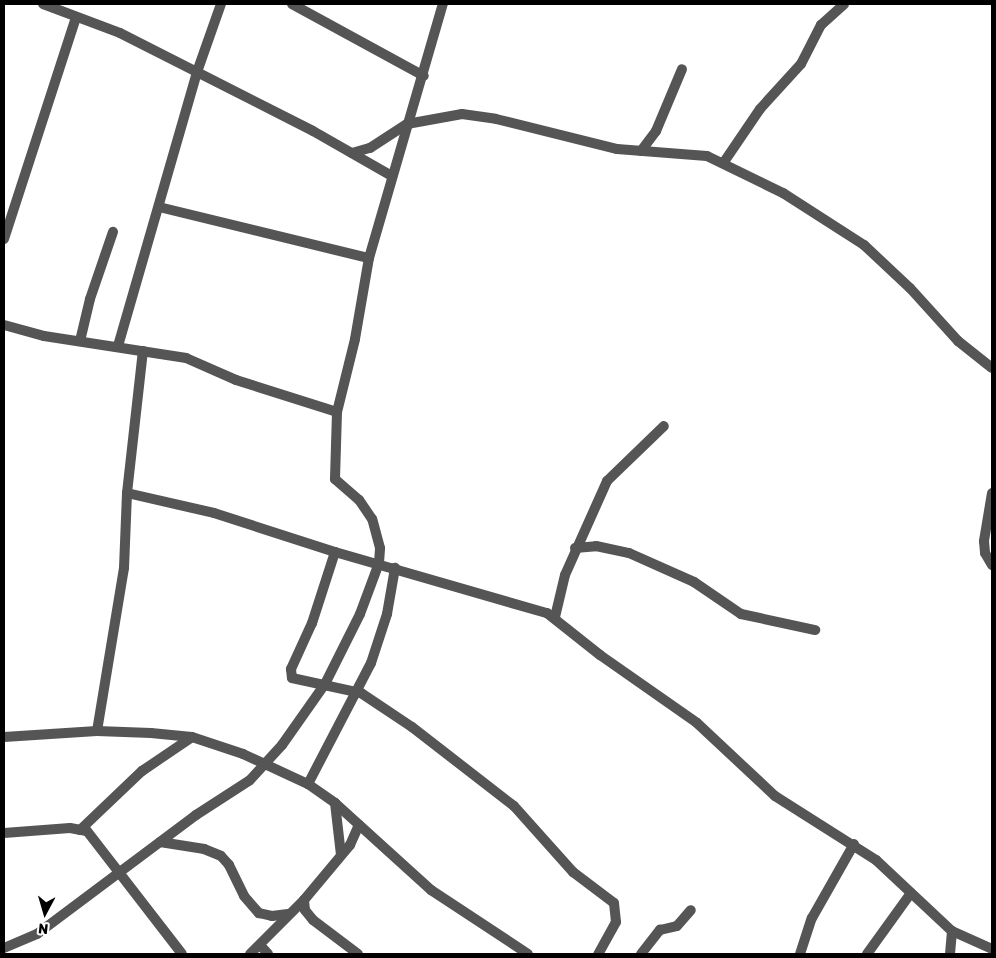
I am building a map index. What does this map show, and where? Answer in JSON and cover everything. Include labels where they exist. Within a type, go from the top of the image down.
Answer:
[{"type":"street","points":[[43,4],[120,33],[352,153],[392,176]]},
{"type":"street","points":[[118,346],[197,72],[221,4]]},
{"type":"street","points":[[292,4],[424,76]]},
{"type":"street","points":[[9,954],[4,948],[37,934],[160,842],[237,790],[266,765],[325,684],[360,614],[378,563],[379,534],[372,519],[359,500],[335,479],[337,412],[355,339],[369,258],[407,124],[424,76],[444,4]]},
{"type":"street","points":[[724,162],[760,109],[801,64],[821,25],[844,4]]},
{"type":"street","points":[[4,239],[76,17]]},
{"type":"street","points":[[641,151],[656,131],[682,69]]},
{"type":"street","points":[[352,153],[370,148],[407,124],[462,114],[478,115],[558,136],[641,151],[688,153],[724,162],[783,193],[864,245],[905,283],[958,341],[992,368]]},
{"type":"street","points":[[159,206],[369,258]]},
{"type":"street","points":[[80,341],[90,299],[113,232]]},
{"type":"street","points":[[4,326],[80,341],[186,358],[236,380],[337,412]]},
{"type":"street","points":[[97,731],[124,568],[127,493],[143,351]]},
{"type":"street","points":[[555,617],[559,593],[575,548],[597,509],[607,481],[664,426]]},
{"type":"street","points":[[127,493],[214,513],[335,552],[532,607],[555,617],[600,655],[697,723],[775,796],[854,844],[952,931],[992,949]]},
{"type":"street","points":[[992,493],[984,541],[985,553],[992,565]]},
{"type":"street","points":[[575,548],[596,546],[629,553],[694,582],[741,614],[815,630]]},
{"type":"street","points":[[335,552],[291,674],[303,682],[355,690],[388,710],[497,792],[574,872],[609,898],[617,912],[616,922],[598,954]]},
{"type":"street","points":[[308,784],[355,690],[371,663],[380,637],[395,568]]},
{"type":"street","points":[[4,737],[97,731],[192,738],[266,765],[308,784],[335,803],[431,890],[528,954]]},
{"type":"street","points":[[80,830],[142,771],[192,738]]},
{"type":"street","points":[[335,803],[341,855]]},
{"type":"street","points":[[250,954],[304,900],[341,855],[358,825]]},
{"type":"street","points":[[4,833],[57,828],[80,830],[94,839],[182,954]]},
{"type":"street","points":[[160,842],[204,849],[221,856],[229,865],[244,896],[259,913],[272,916],[288,914]]},
{"type":"street","points":[[800,954],[812,918],[854,844]]},
{"type":"street","points":[[867,954],[911,893]]},
{"type":"street","points":[[304,900],[305,910],[313,920],[358,954]]},
{"type":"street","points":[[641,954],[660,930],[677,926],[691,910]]},
{"type":"street","points":[[950,954],[952,931]]},
{"type":"street","points":[[260,945],[268,954]]}]
